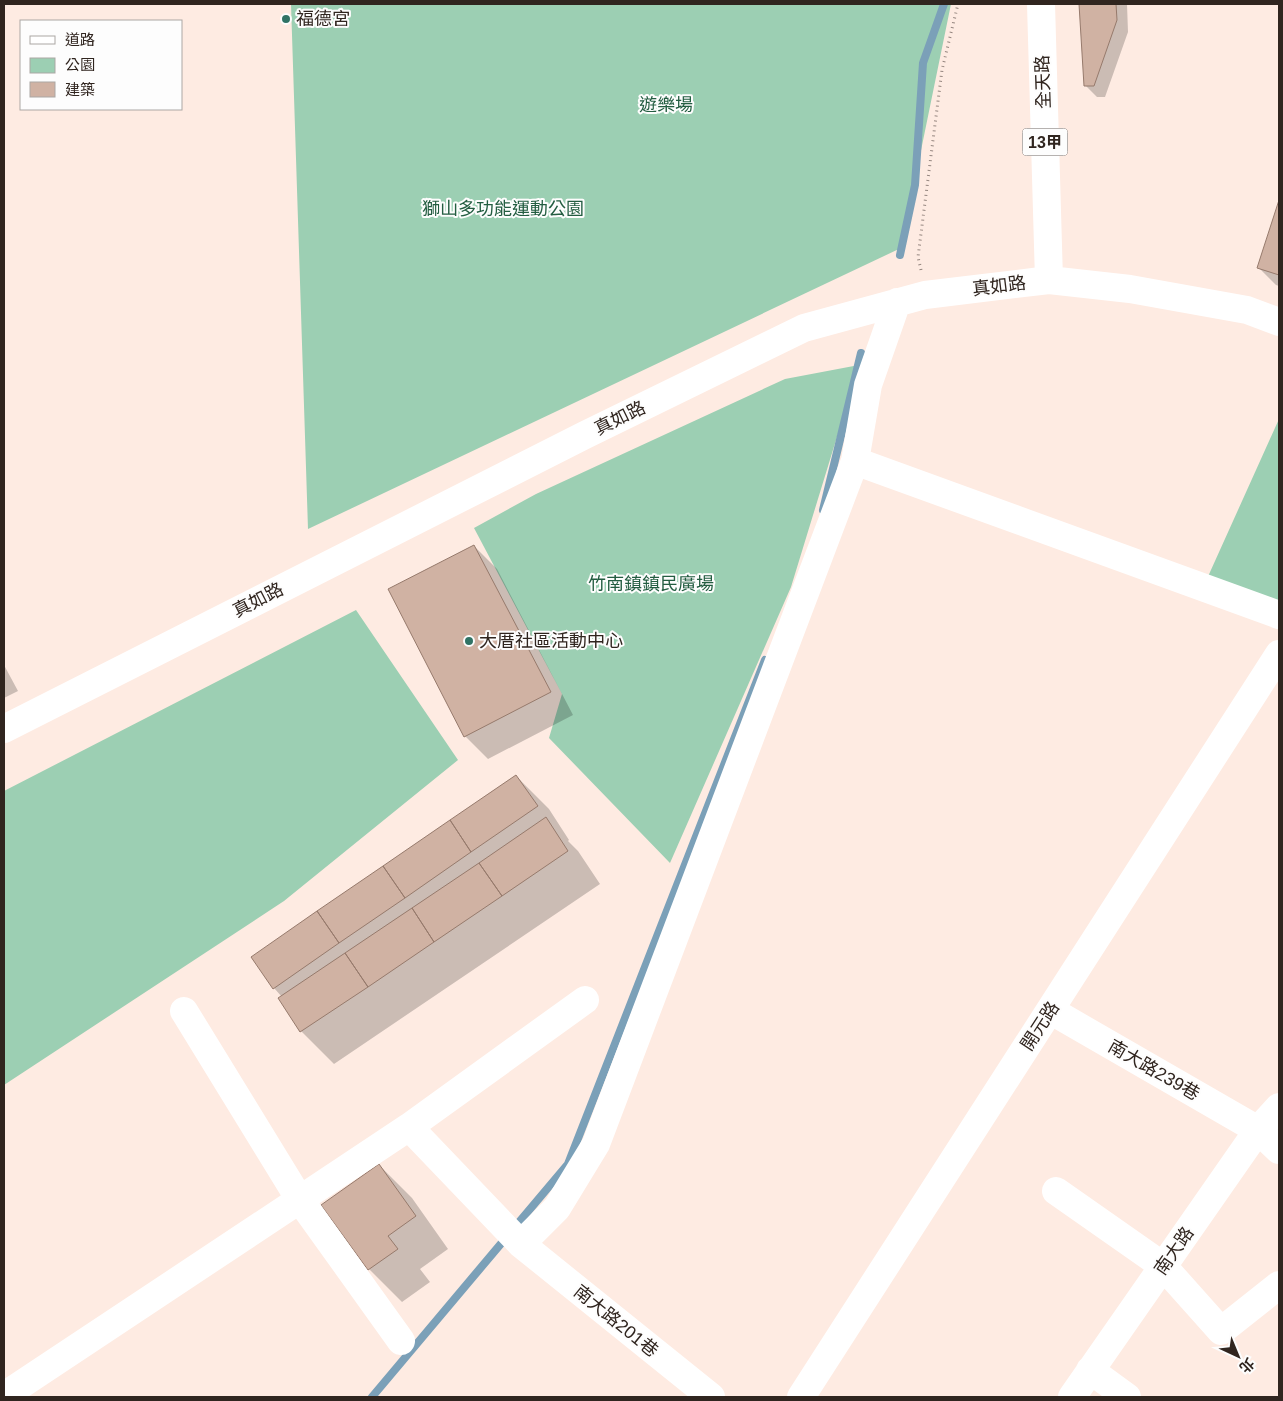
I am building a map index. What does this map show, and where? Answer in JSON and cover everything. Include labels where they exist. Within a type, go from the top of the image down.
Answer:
[{"type":"street","name":"全天路","points":[[1041,4],[1049,280]]},
{"type":"street","name":"真如路","points":[[4,729],[585,435],[804,328],[925,295],[1049,280],[1140,290],[1247,310],[1279,322]]},
{"type":"street","points":[[521,1244],[557,1208],[596,1144],[856,461],[868,385],[897,302]]},
{"type":"street","points":[[856,461],[1279,615]]},
{"type":"street","name":"開元路","points":[[801,1397],[1279,654]]},
{"type":"street","points":[[13,1390],[409,1127],[585,1000]]},
{"type":"street","name":"南大路239巷","points":[[1050,1010],[1258,1130],[1279,1150]]},
{"type":"street","points":[[184,1011],[300,1200],[401,1341]]},
{"type":"street","name":"南大路","points":[[1072,1397],[1258,1130],[1279,1107]]},
{"type":"street","name":"南大路201巷","points":[[409,1127],[521,1244],[711,1397]]},
{"type":"street","points":[[1056,1191],[1163,1266],[1221,1332],[1279,1285]]},
{"type":"street","points":[[1090,1370],[1127,1397]]},
{"type":"path","points":[[925,295],[918,257],[942,70],[958,4]]},
{"type":"green space","name":"獅山多功能運動公園","points":[[291,4],[951,4],[901,248],[308,529]]},
{"type":"green space","name":"竹南鎮鎮民廣場","points":[[859,365],[791,587],[670,863],[549,738],[562,694],[474,528],[536,494],[785,379]]},
{"type":"green space","points":[[1279,419],[1279,604],[1206,581]]},
{"type":"green space","points":[[356,610],[458,760],[284,901],[4,1085],[4,791]]},
{"type":"building","points":[[1079,4],[1116,4],[1117,20],[1094,86],[1084,86]]},
{"type":"building","points":[[1279,200],[1279,275],[1257,268]]},
{"type":"building","name":"大厝社區活動中心","points":[[474,545],[551,692],[464,737],[388,589]]},
{"type":"building","points":[[516,775],[538,806],[471,852],[450,820]]},
{"type":"building","points":[[546,817],[568,851],[502,896],[479,863]]},
{"type":"building","points":[[450,820],[471,852],[405,898],[383,866]]},
{"type":"building","points":[[479,863],[502,896],[434,942],[412,908]]},
{"type":"building","points":[[383,866],[405,898],[339,943],[317,911]]},
{"type":"building","points":[[412,908],[434,942],[368,987],[345,953]]},
{"type":"building","points":[[317,911],[339,943],[273,989],[251,957]]},
{"type":"building","points":[[345,953],[368,987],[300,1032],[278,998]]},
{"type":"building","points":[[379,1164],[416,1216],[388,1236],[398,1249],[368,1270],[321,1205]]},
{"type":"waterway","points":[[900,255],[915,185],[923,63],[944,4]]},
{"type":"waterway","points":[[823,510],[861,353]]},
{"type":"waterway","points":[[372,1397],[568,1164],[765,660]]},
{"type":"place","name":"福德宮","points":[[286,19]]},
{"type":"place","name":"大厝社區活動中心","points":[[469,641]]},
{"type":"park label","name":"遊樂場","points":[[666,105]]}]
